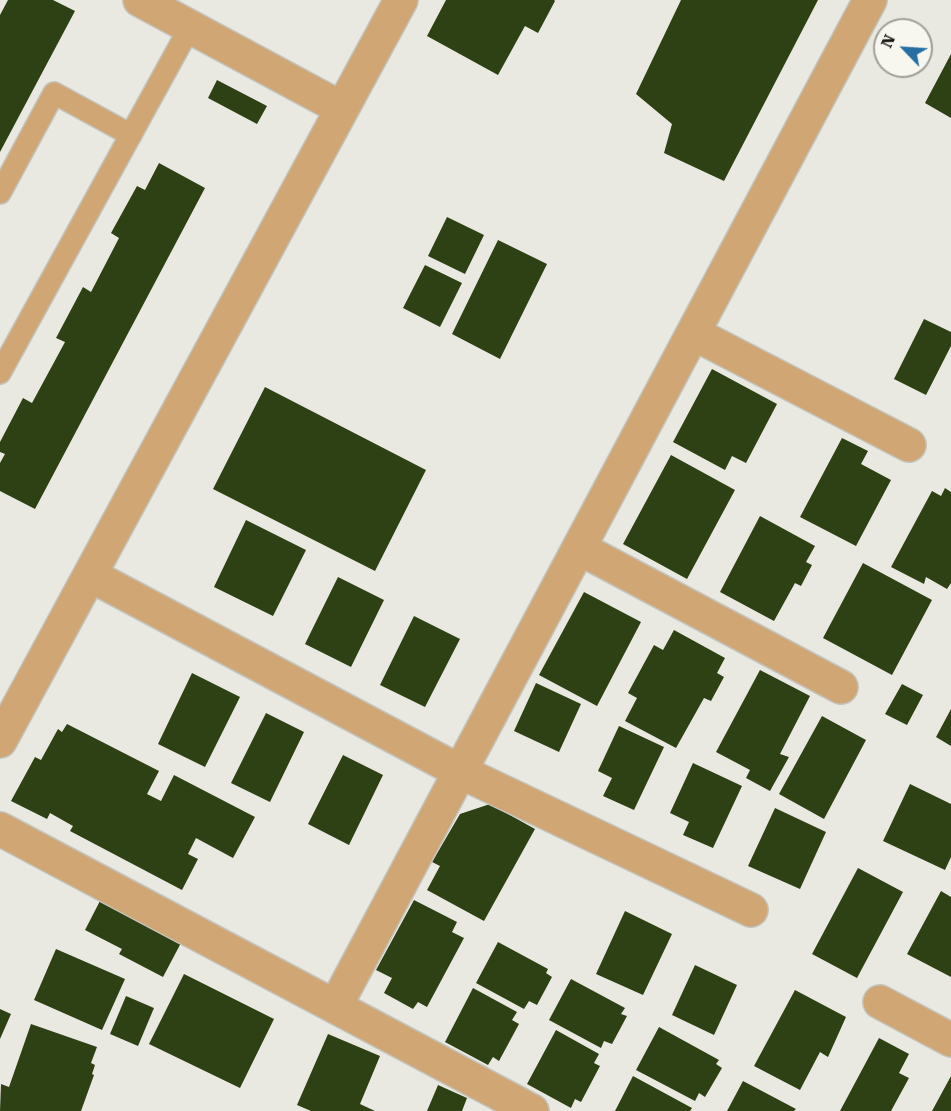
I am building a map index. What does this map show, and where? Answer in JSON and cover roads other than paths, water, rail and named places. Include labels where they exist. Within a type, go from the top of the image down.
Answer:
[{"type":"street","points":[[140,0],[341,108]]},
{"type":"street","points":[[0,741],[92,576],[341,108],[401,0]]},
{"type":"street","points":[[336,1005],[870,0]]},
{"type":"street","points":[[693,333],[909,445]]},
{"type":"street","points":[[579,548],[841,687]]},
{"type":"street","points":[[92,576],[459,771],[752,910]]},
{"type":"street","points":[[0,830],[336,1005],[532,1111]]},
{"type":"street","points":[[880,1002],[951,1040]]},
{"type":"lane","points":[[0,374],[190,27]]},
{"type":"lane","points":[[0,193],[54,93],[131,135]]}]
